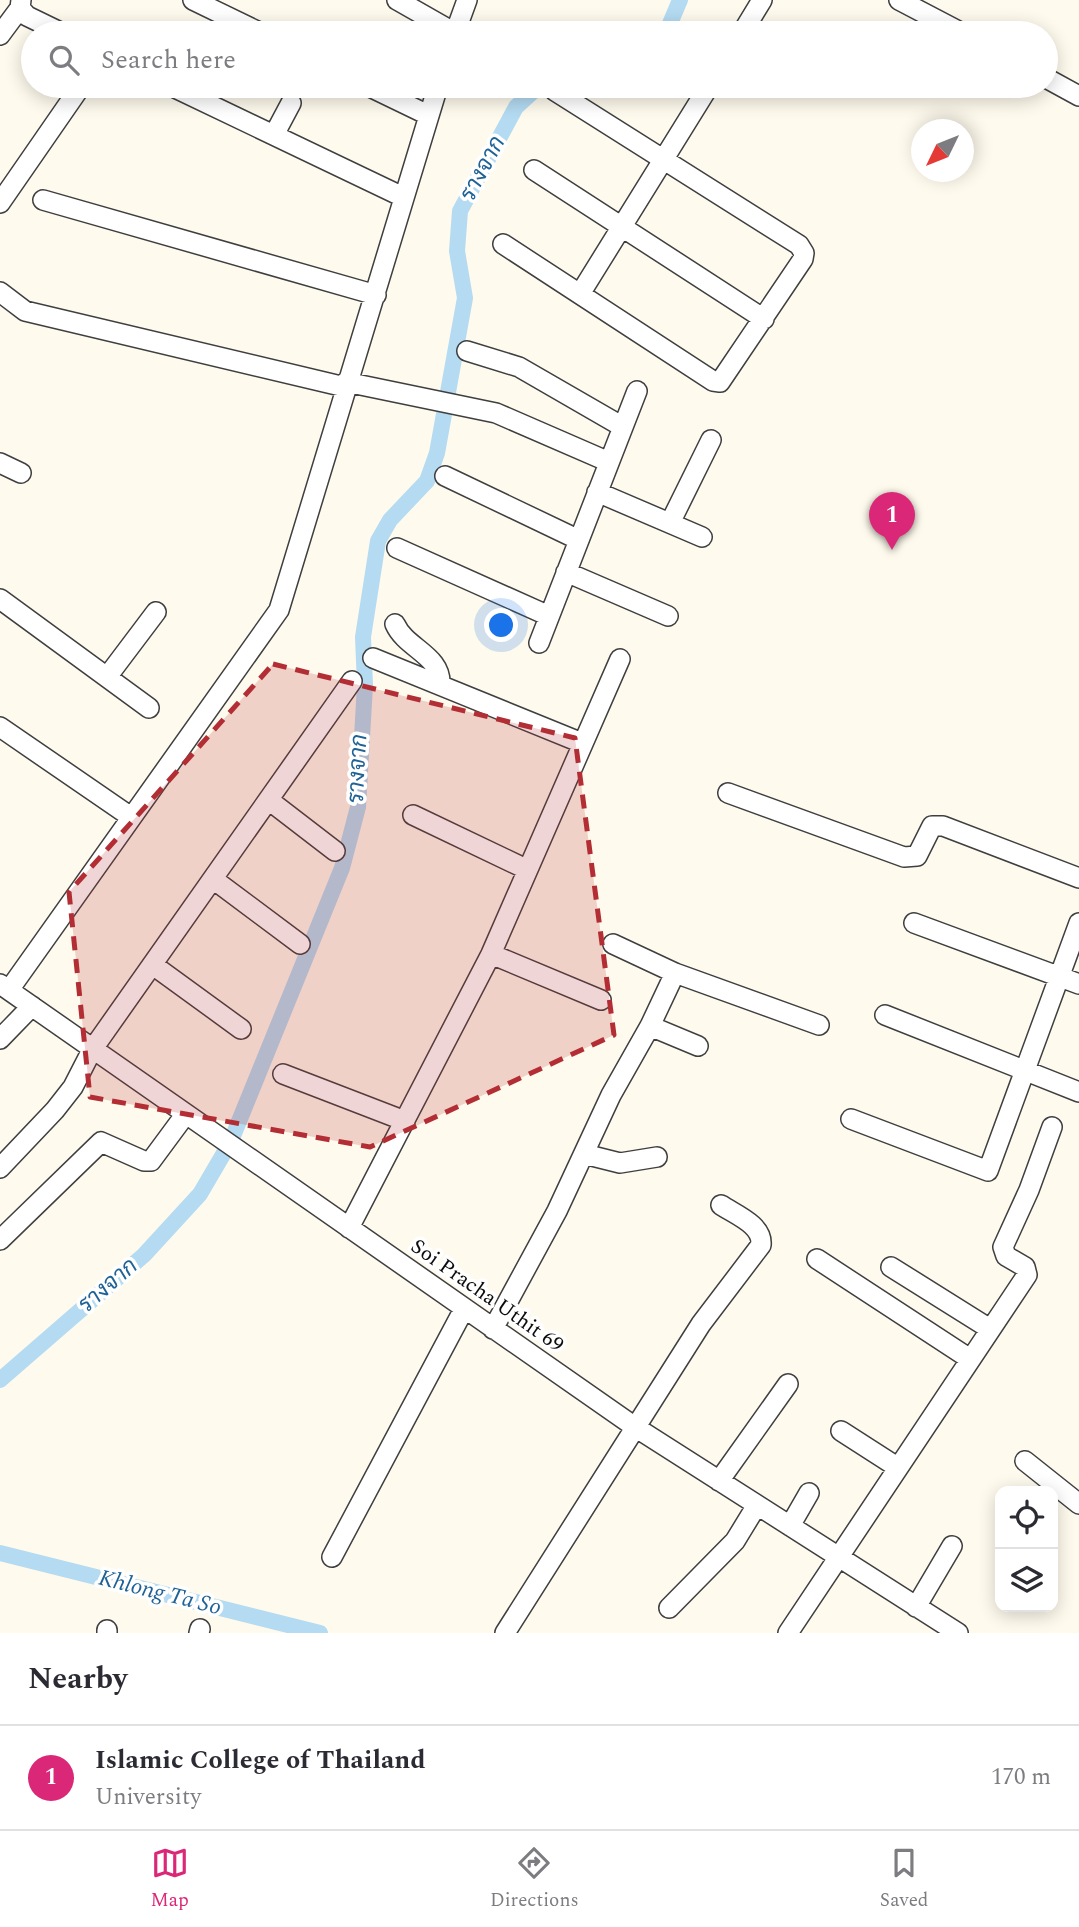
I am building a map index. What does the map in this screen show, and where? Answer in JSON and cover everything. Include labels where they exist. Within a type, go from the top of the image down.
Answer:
[{"type":"street","points":[[194,0],[237,21]]},
{"type":"street","points":[[397,0],[434,21]]},
{"type":"street","points":[[459,21],[467,0]]},
{"type":"street","points":[[749,21],[762,0]]},
{"type":"street","points":[[900,0],[939,21]]},
{"type":"street","points":[[0,35],[20,4],[27,16],[37,21]]},
{"type":"street","points":[[1058,85],[1079,96]]},
{"type":"street","points":[[0,203],[73,98]]},
{"type":"street","points":[[196,98],[403,197]]},
{"type":"street","points":[[393,98],[428,115]]},
{"type":"street","points":[[4,987],[131,817],[279,610],[434,98]]},
{"type":"street","points":[[503,244],[713,381],[720,382],[803,259],[804,253],[799,245],[566,98]]},
{"type":"street","points":[[580,294],[702,98]]},
{"type":"street","points":[[274,135],[291,103]]},
{"type":"street","points":[[534,170],[764,319]]},
{"type":"street","points":[[43,200],[376,295]]},
{"type":"street","points":[[0,292],[25,311],[346,385],[496,413],[609,462]]},
{"type":"street","points":[[467,351],[519,366],[623,427]]},
{"type":"street","points":[[539,643],[637,391]]},
{"type":"street","points":[[670,523],[710,440]]},
{"type":"street","points":[[0,463],[21,473]]},
{"type":"street","points":[[444,476],[579,540]]},
{"type":"street","points":[[597,492],[702,537]]},
{"type":"street","points":[[397,548],[549,616]]},
{"type":"street","points":[[566,572],[668,616]]},
{"type":"street","points":[[1,602],[149,708]]},
{"type":"street","points":[[107,677],[156,612]]},
{"type":"street","points":[[395,624],[405,639],[441,671],[440,685]]},
{"type":"street","points":[[373,657],[582,743]]},
{"type":"street","points":[[349,1228],[491,954],[620,659]]},
{"type":"street","points":[[0,1168],[73,1087],[92,1050],[352,681]]},
{"type":"street","points":[[0,727],[131,817]]},
{"type":"street","points":[[728,793],[904,858],[917,856],[926,833],[932,826],[943,825],[1079,878]]},
{"type":"street","points":[[270,801],[335,851]]},
{"type":"street","points":[[413,815],[526,869]]},
{"type":"street","points":[[213,879],[300,944]]},
{"type":"street","points":[[914,923],[1079,984]]},
{"type":"street","points":[[851,1119],[988,1171],[1079,923]]},
{"type":"street","points":[[613,944],[675,973],[819,1025]]},
{"type":"street","points":[[491,954],[601,1000]]},
{"type":"street","points":[[153,965],[241,1029]]},
{"type":"street","points":[[494,1329],[557,1211],[611,1095],[650,1026],[675,973]]},
{"type":"street","name":"Soi Pracha Uthit 69","points":[[4,987],[635,1426],[958,1633]]},
{"type":"street","points":[[0,1039],[32,1006]]},
{"type":"street","points":[[885,1015],[1079,1092]]},
{"type":"street","points":[[650,1026],[698,1046]]},
{"type":"street","points":[[283,1074],[405,1121]]},
{"type":"street","points":[[0,1240],[101,1142],[109,1142],[144,1161],[152,1161],[185,1115]]},
{"type":"street","points":[[789,1633],[1027,1275],[1025,1267],[1006,1256],[1003,1247],[1029,1190],[1052,1127]]},
{"type":"street","points":[[584,1154],[620,1163],[657,1157]]},
{"type":"street","points":[[505,1633],[701,1325],[761,1245],[762,1237],[755,1228],[721,1205]]},
{"type":"street","points":[[817,1259],[970,1359]]},
{"type":"street","points":[[891,1267],[990,1329]]},
{"type":"street","points":[[332,1557],[464,1309]]},
{"type":"street","points":[[719,1481],[788,1384]]},
{"type":"street","points":[[841,1431],[897,1467]]},
{"type":"street","points":[[1025,1461],[1079,1504]]},
{"type":"street","points":[[790,1527],[809,1493]]},
{"type":"street","points":[[669,1608],[735,1541],[757,1505]]},
{"type":"street","points":[[916,1607],[952,1546]]},
{"type":"highlighted area","points":[[273,664],[575,738],[614,1035],[370,1147],[90,1097],[69,892]]},
{"type":"waterway","name":"รางจาก","points":[[671,21],[680,0]]},
{"type":"waterway","name":"รางจาก","points":[[0,1380],[144,1255],[200,1194],[231,1141],[342,868],[358,807],[365,685],[363,637],[378,541],[390,520],[427,481],[437,453],[465,298],[457,251],[460,211],[516,107],[526,98]]},
{"type":"waterway","name":"Khlong Ta So","points":[[0,1553],[320,1633]]},
{"type":"place","name":"Islamic College of Thailand","points":[[892,550]]}]
